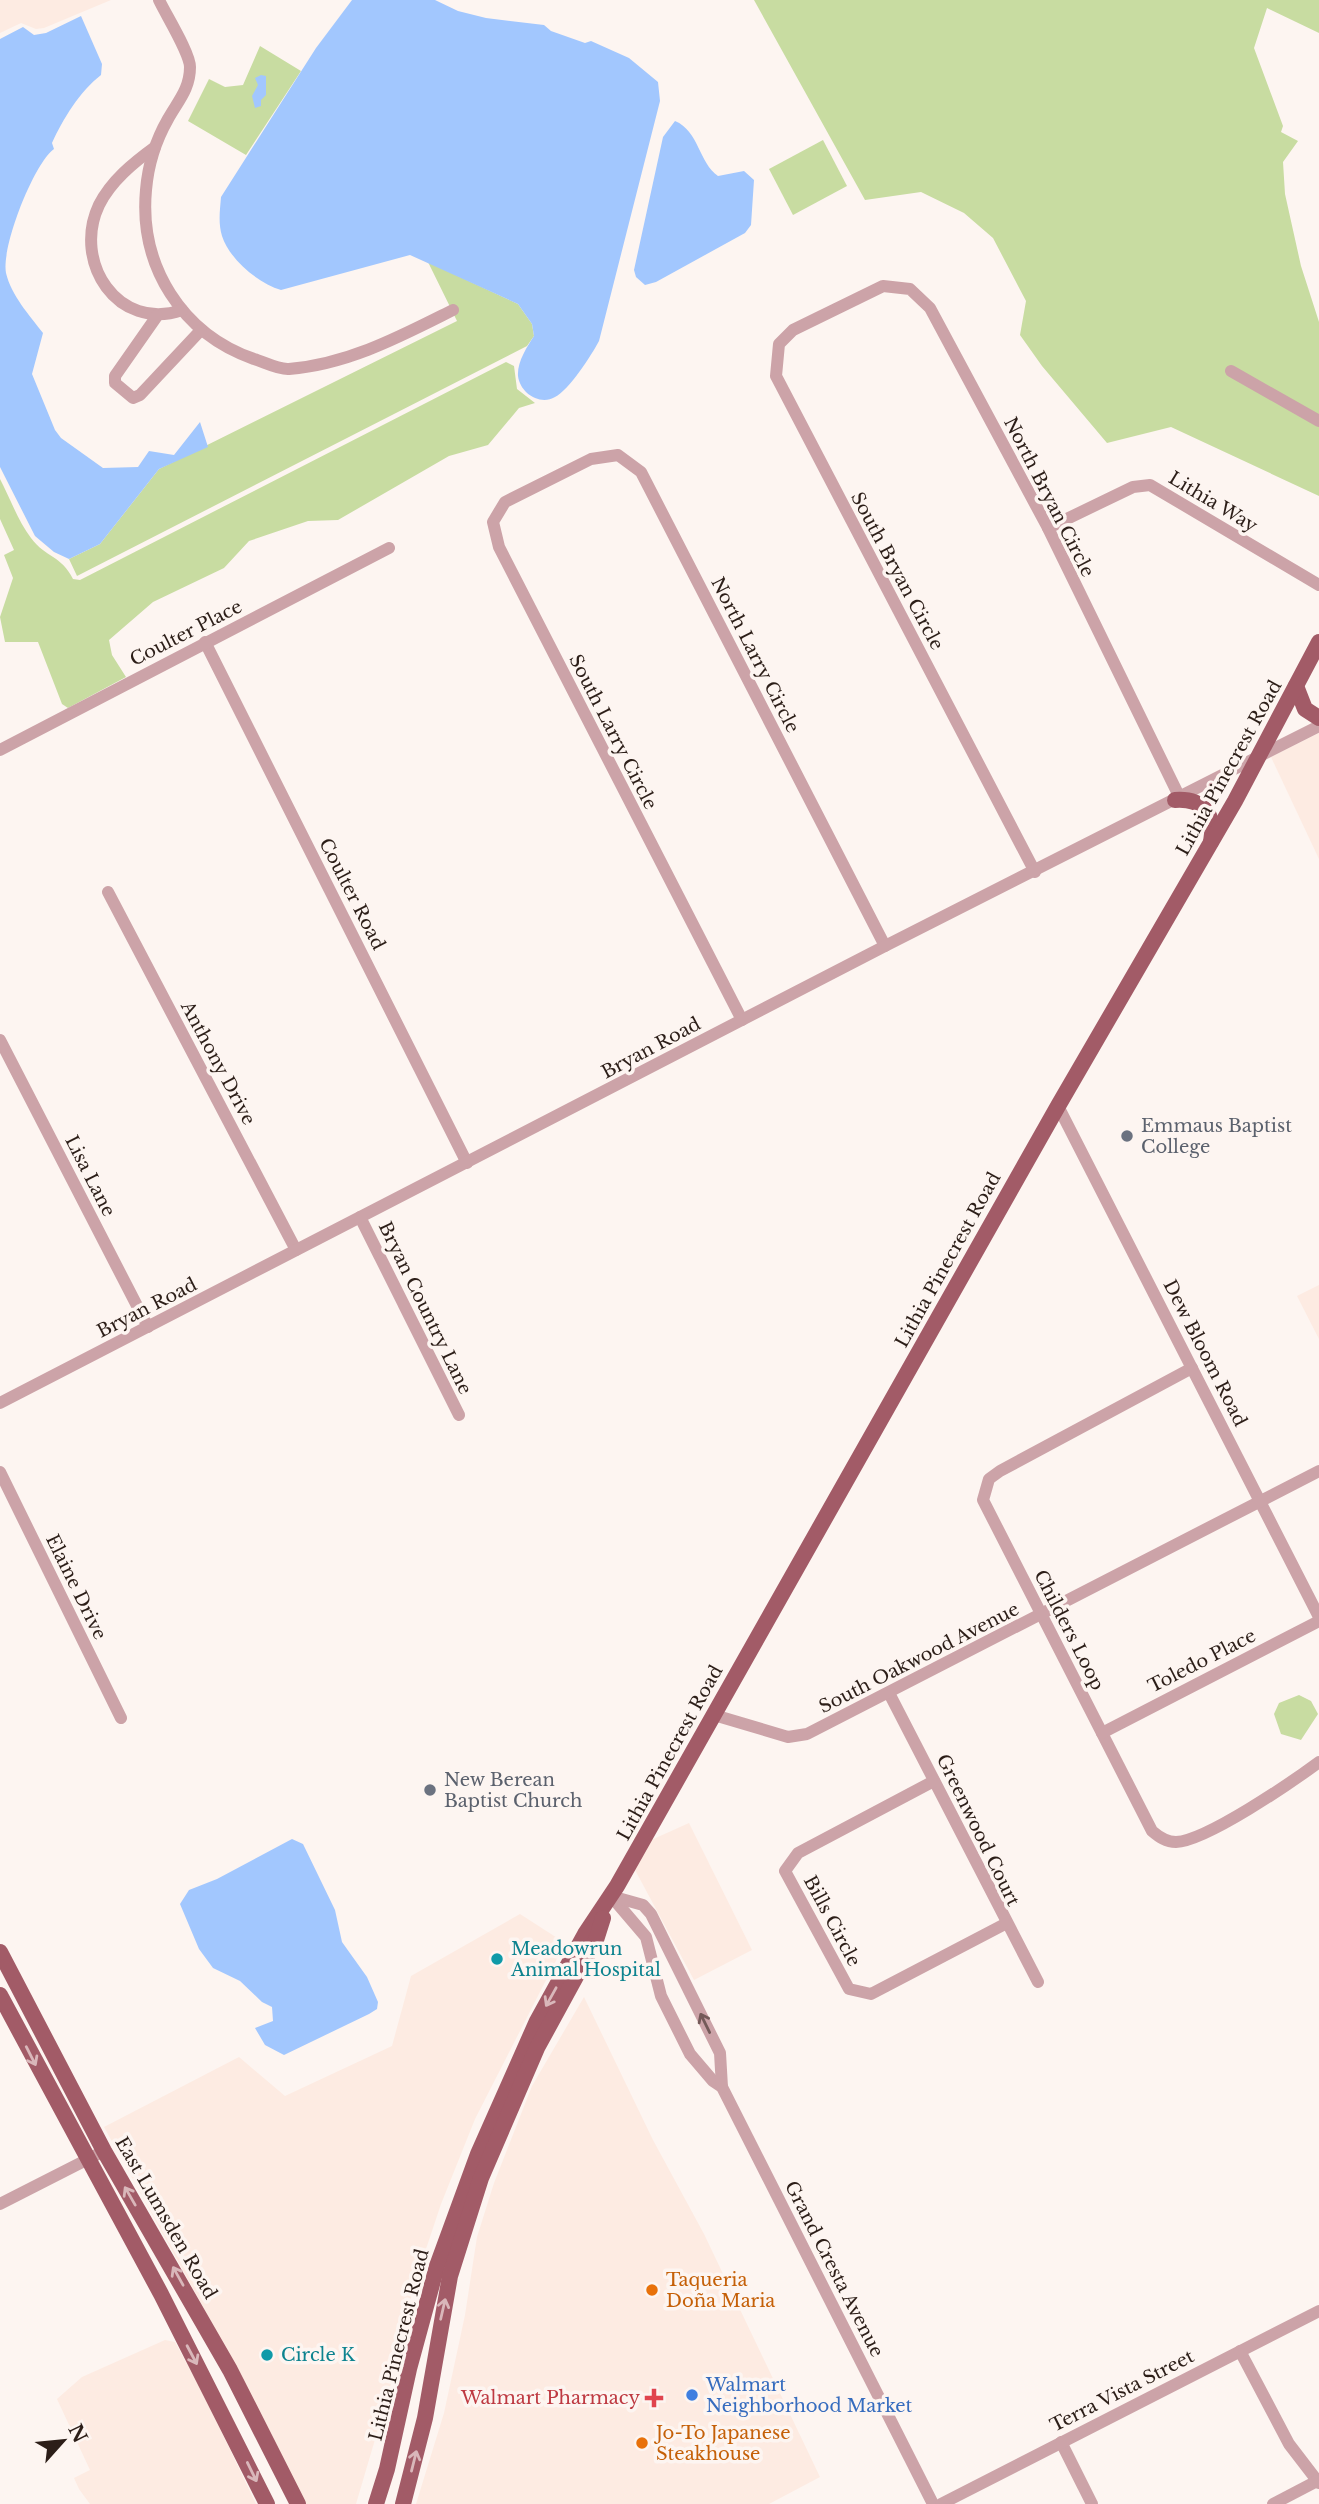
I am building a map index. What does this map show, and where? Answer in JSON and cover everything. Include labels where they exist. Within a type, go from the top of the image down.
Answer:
[{"type":"main road","name":"Lithia Pinecrest Road","points":[[376,2504],[387,2469],[415,2343],[444,2245],[503,2092],[537,2021],[585,1934],[611,1896],[1058,1106],[1210,845],[1319,642]]},
{"type":"main road","points":[[1296,686],[1304,709],[1319,718]]},
{"type":"main road","points":[[1178,799],[1193,800],[1205,808],[1212,827],[1210,845]]},
{"type":"main road","name":"Lithia Pinecrest Road","points":[[403,2504],[425,2418],[450,2276],[495,2138],[537,2048],[596,1940],[611,1896]]},
{"type":"main road","name":"East Lumsden Road","points":[[0,1952],[104,2151],[236,2382],[298,2504]]},
{"type":"main road","points":[[0,1995],[161,2294],[267,2504]]},
{"type":"main road","points":[[537,2021],[542,2034],[537,2048]]},
{"type":"main road","points":[[161,2294],[187,2314],[227,2384],[236,2382]]},
{"type":"main road","points":[[366,2504],[375,2474],[387,2469]]},
{"type":"street","points":[[159,0],[191,64],[186,93],[168,119],[155,147],[146,190],[147,246],[169,295],[182,310],[201,330],[230,350],[287,370],[362,355],[453,310]]},
{"type":"street","points":[[155,147],[134,163],[99,206],[93,236],[94,252],[106,288],[121,305],[139,314],[157,316],[182,310]]},
{"type":"street","name":"North Bryan Circle","points":[[838,309],[883,286],[910,289],[930,309],[1048,528],[1178,799]]},
{"type":"street","name":"South Bryan Circle","points":[[838,309],[793,330],[779,344],[776,376],[1035,872]]},
{"type":"street","points":[[157,316],[115,376],[115,383],[133,398],[140,395],[201,330]]},
{"type":"street","points":[[1231,371],[1319,421]]},
{"type":"street","name":"North Larry Circle","points":[[549,480],[591,458],[618,455],[640,472],[885,946]]},
{"type":"street","name":"South Larry Circle","points":[[549,480],[505,502],[493,522],[499,547],[742,1020]]},
{"type":"street","name":"Lithia Way","points":[[1048,528],[1133,487],[1150,485],[1319,585]]},
{"type":"street","name":"Coulter Place","points":[[0,750],[389,548]]},
{"type":"street","name":"Coulter Road","points":[[205,642],[467,1163]]},
{"type":"street","name":"Bryan Road","points":[[0,1403],[885,946],[1319,726]]},
{"type":"street","name":"Anthony Drive","points":[[108,892],[296,1250]]},
{"type":"street","name":"Lisa Lane","points":[[0,1041],[148,1327]]},
{"type":"street","name":"Dew Bloom Road","points":[[1058,1106],[1319,1619]]},
{"type":"street","name":"Bryan Country Lane","points":[[360,1217],[459,1415]]},
{"type":"street","name":"Childers Loop","points":[[1192,1368],[1000,1471],[989,1479],[983,1500],[1152,1831],[1162,1839],[1173,1842],[1186,1840],[1276,1794],[1319,1762]]},
{"type":"street","name":"South Oakwood Avenue","points":[[713,1715],[788,1737],[807,1734],[1319,1471]]},
{"type":"street","name":"Elaine Drive","points":[[0,1472],[121,1718]]},
{"type":"street","name":"Toledo Place","points":[[1102,1733],[1319,1619]]},
{"type":"street","name":"Greenwood Court","points":[[889,1693],[1005,1924],[1038,1982]]},
{"type":"street","name":"Bills Circle","points":[[934,1781],[798,1853],[785,1871],[849,1990],[871,1994],[1005,1924]]},
{"type":"street","name":"Grand Cresta Avenue","points":[[611,1896],[646,1937],[661,1997],[690,2054],[713,2081],[722,2087]]},
{"type":"street","name":"Grand Cresta Avenue","points":[[611,1896],[643,1905],[651,1914],[720,2053],[722,2087],[933,2504]]},
{"type":"street","points":[[0,2204],[104,2151]]},
{"type":"street","name":"Terra Vista Street","points":[[941,2504],[1319,2311]]},
{"type":"street","points":[[1240,2351],[1289,2444],[1318,2482],[1273,2504]]},
{"type":"street","points":[[1061,2442],[1092,2504]]},
{"type":"shaded area","points":[[0,0],[111,0],[44,28],[36,29],[21,23],[0,33]]},
{"type":"shaded area","points":[[1319,733],[1319,859],[1271,757]]},
{"type":"shaded area","points":[[1319,1285],[1319,1339],[1297,1296]]},
{"type":"shaded area","points":[[689,1823],[752,1950],[694,1980],[634,1868],[649,1841]]},
{"type":"shaded area","points":[[520,1914],[565,1943],[475,2119],[441,2204],[414,2285],[389,2392],[356,2504],[305,2504],[240,2374],[104,2127],[239,2057],[285,2096],[392,2046],[411,1976]]},
{"type":"shaded area","points":[[584,1997],[653,2140],[704,2234],[820,2477],[769,2504],[416,2504],[444,2413],[465,2315],[477,2237],[494,2183],[532,2086]]},
{"type":"shaded area","points":[[165,2340],[175,2342],[206,2399],[256,2504],[90,2504],[79,2489],[74,2478],[90,2470],[57,2399],[82,2377]]},
{"type":"green space","points":[[754,0],[1319,0],[1319,33],[1267,8],[1254,48],[1283,126],[1281,132],[1298,141],[1283,162],[1285,194],[1301,266],[1319,322],[1319,496],[1171,427],[1107,443],[1042,366],[1020,335],[1026,301],[993,238],[964,213],[921,192],[865,200]]},
{"type":"green space","points":[[260,46],[301,71],[246,155],[188,121],[209,79],[225,87],[243,85]]},
{"type":"green space","points":[[823,140],[847,186],[793,215],[769,169]]},
{"type":"green space","points":[[428,262],[518,304],[532,324],[534,336],[527,346],[77,576],[69,559],[100,544],[159,469],[457,321]]},
{"type":"green space","points":[[506,362],[514,366],[517,389],[535,403],[519,408],[488,445],[449,456],[338,520],[308,521],[249,541],[224,568],[153,602],[109,640],[112,655],[126,677],[68,708],[62,704],[38,642],[5,642],[0,617],[13,578],[4,555],[14,550],[0,519],[0,479],[31,538],[63,565],[73,579],[80,580]]},
{"type":"green space","points":[[1299,1695],[1311,1701],[1318,1714],[1301,1740],[1281,1734],[1274,1714],[1279,1703]]},
{"type":"water","points":[[352,0],[435,0],[458,11],[486,18],[544,25],[551,31],[585,43],[591,41],[629,58],[658,82],[660,101],[599,341],[573,380],[555,397],[537,399],[523,388],[520,382],[519,365],[534,336],[532,324],[518,304],[410,255],[281,290],[263,282],[246,269],[226,245],[220,226],[221,197],[316,48]]},
{"type":"water","points":[[81,16],[102,64],[101,75],[86,89],[61,124],[52,143],[54,149],[37,171],[21,206],[6,261],[6,273],[12,289],[43,333],[32,374],[55,430],[61,438],[103,468],[138,467],[149,451],[174,455],[200,422],[208,447],[159,469],[100,544],[69,559],[54,552],[35,536],[0,467],[0,39],[23,27],[34,35],[46,33]]},
{"type":"water","points":[[266,76],[266,95],[261,100],[261,106],[255,108],[252,96],[258,85],[255,78]]},
{"type":"water","points":[[675,121],[689,132],[718,176],[744,171],[754,180],[751,225],[745,233],[656,282],[645,285],[636,277],[634,270],[663,137]]},
{"type":"water","points":[[292,1839],[303,1844],[335,1910],[342,1942],[367,1977],[378,2002],[377,2009],[369,2014],[284,2055],[265,2045],[255,2028],[273,2021],[272,2007],[262,2002],[240,1981],[213,1968],[199,1949],[180,1904],[189,1890],[217,1879]]},
{"type":"place","name":"Emmaus Baptist College","points":[[1127,1136]]},
{"type":"place","name":"New Berean Baptist Church","points":[[430,1790]]},
{"type":"place","name":"Meadowrun Animal Hospital","points":[[497,1959]]},
{"type":"place","name":"Taqueria Doña Maria","points":[[652,2290]]},
{"type":"place","name":"Circle K","points":[[267,2355]]},
{"type":"place","name":"Walmart Neighborhood Market","points":[[692,2395]]},
{"type":"place","name":"Walmart Pharmacy","points":[[654,2398]]},
{"type":"place","name":"Jo-To Japanese Steakhouse","points":[[642,2443]]}]
